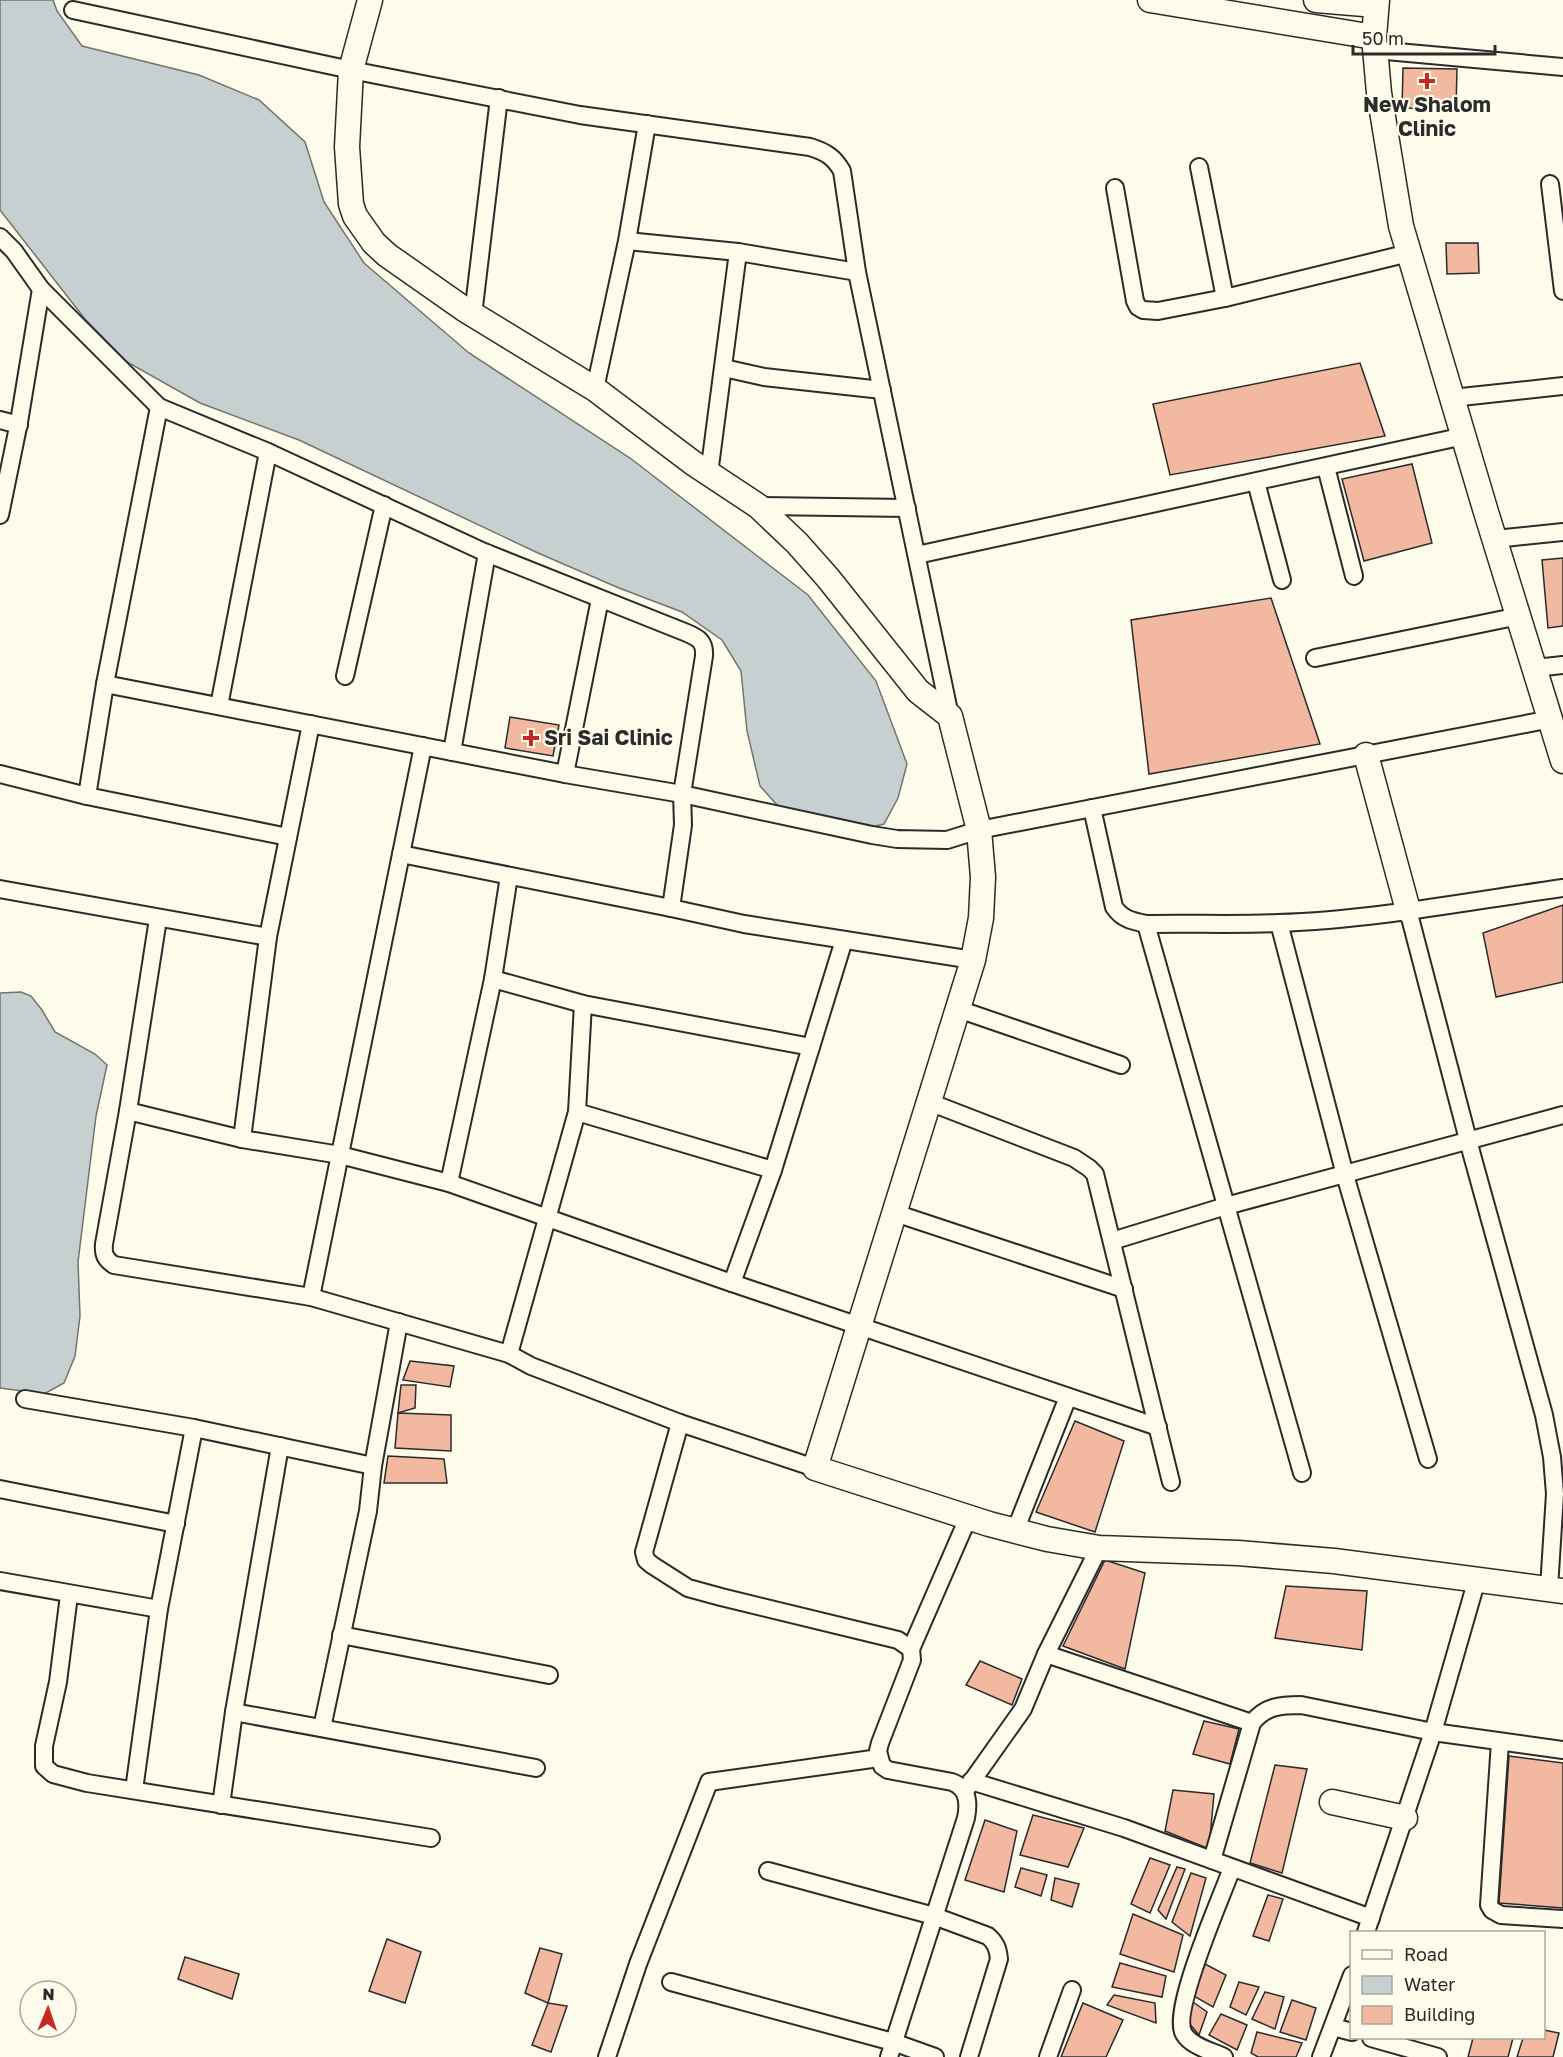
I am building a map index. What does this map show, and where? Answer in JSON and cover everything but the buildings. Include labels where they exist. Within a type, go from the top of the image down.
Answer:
[{"type":"street","points":[[370,0],[351,70],[347,147],[351,204],[374,243],[387,255],[473,315],[595,389],[709,474],[758,506],[797,543],[828,578],[918,691],[950,716]]},
{"type":"street","points":[[1150,0],[1375,43],[1563,67]]},
{"type":"street","points":[[1316,0],[1377,3],[1375,43],[1379,93],[1401,226],[1563,761]]},
{"type":"street","points":[[73,10],[351,70],[580,115],[810,147],[825,152],[836,160],[842,171],[857,272],[950,716],[979,830],[983,877],[981,918],[973,960],[815,1468]]},
{"type":"street","points":[[473,315],[499,98]]},
{"type":"street","points":[[595,389],[627,241],[647,123]]},
{"type":"street","points":[[1199,167],[1225,298]]},
{"type":"street","points":[[1550,184],[1563,291]]},
{"type":"street","points":[[1114,188],[1135,301],[1138,306],[1150,312],[1225,298],[1409,253]]},
{"type":"street","points":[[0,237],[14,250],[40,289],[159,407],[268,452],[487,553],[702,641],[705,648],[682,794],[683,825],[671,908]]},
{"type":"street","points":[[627,241],[738,252],[857,272]]},
{"type":"street","points":[[709,474],[738,252]]},
{"type":"street","points":[[0,515],[19,425],[40,289]]},
{"type":"street","points":[[724,368],[764,377],[882,390]]},
{"type":"street","points":[[1452,398],[1563,386]]},
{"type":"street","points":[[87,796],[105,684],[159,407]]},
{"type":"street","points":[[0,420],[19,425]]},
{"type":"street","points":[[917,555],[1464,436]]},
{"type":"street","points":[[219,706],[268,452]]},
{"type":"street","points":[[1326,467],[1354,576]]},
{"type":"street","points":[[1256,482],[1282,580]]},
{"type":"street","points":[[345,676],[384,505]]},
{"type":"street","points":[[758,506],[907,508]]},
{"type":"street","points":[[1495,539],[1563,532]]},
{"type":"street","points":[[452,752],[487,553]]},
{"type":"street","points":[[565,774],[600,599]]},
{"type":"street","points":[[1315,658],[1519,616]]},
{"type":"street","points":[[1535,668],[1563,665]]},
{"type":"street","points":[[105,684],[565,774],[682,794],[749,810],[897,839],[947,840],[979,830],[1551,719]]},
{"type":"street","points":[[242,1139],[268,938],[310,724]]},
{"type":"street","points":[[311,1297],[423,746]]},
{"type":"street","points":[[158,919],[129,1111],[104,1244],[104,1256],[114,1265],[311,1297],[509,1354],[531,1366],[680,1423],[968,1518],[1047,1539],[1099,1548],[1238,1553],[1334,1561],[1556,1589],[1555,1494],[1546,1425],[1366,755]]},
{"type":"street","points":[[0,774],[87,796],[288,837]]},
{"type":"street","points":[[1092,808],[1114,907],[1119,915],[1146,924],[1279,923],[1408,910],[1563,888]]},
{"type":"street","points":[[401,854],[744,924],[973,960]]},
{"type":"street","points":[[449,1183],[493,979],[509,876]]},
{"type":"street","points":[[0,889],[268,938]]},
{"type":"street","points":[[1279,923],[1346,1175],[1428,1459]]},
{"type":"street","points":[[1146,924],[1302,1473]]},
{"type":"street","points":[[732,1283],[773,1170],[844,940]]},
{"type":"street","points":[[493,979],[583,1004],[811,1047]]},
{"type":"street","points":[[509,1354],[577,1112],[583,1004]]},
{"type":"street","points":[[958,1009],[1121,1065]]},
{"type":"street","points":[[929,1102],[1074,1158],[1089,1168],[1098,1182],[1171,1482]]},
{"type":"street","points":[[129,1111],[242,1139],[340,1155],[449,1183],[732,1283],[1158,1427]]},
{"type":"street","points":[[577,1112],[773,1170]]},
{"type":"street","points":[[1112,1241],[1226,1206],[1563,1115]]},
{"type":"street","points":[[895,1213],[1124,1289]]},
{"type":"street","points":[[322,1728],[368,1511],[373,1466],[399,1322]]},
{"type":"street","points":[[1015,1531],[1068,1397]]},
{"type":"street","points":[[25,1399],[194,1428],[373,1466]]},
{"type":"street","points":[[680,1423],[644,1552],[646,1560],[651,1565],[688,1588],[898,1640],[911,1649]]},
{"type":"street","points":[[134,1790],[159,1609],[194,1428]]},
{"type":"street","points":[[221,1805],[234,1712],[280,1446]]},
{"type":"street","points":[[0,1489],[176,1524]]},
{"type":"street","points":[[968,1518],[911,1649],[912,1660],[880,1743],[879,1758],[882,1766],[888,1770],[952,1782],[1124,1828],[1212,1860],[1369,1925],[1433,1732],[1477,1579]]},
{"type":"street","points":[[891,2050],[966,1818],[968,1786],[1023,1709],[1046,1654],[1099,1548]]},
{"type":"street","points":[[0,1581],[69,1595],[159,1609]]},
{"type":"street","points":[[69,1595],[58,1682],[44,1746],[44,1766],[53,1774],[87,1783],[431,1838]]},
{"type":"street","points":[[341,1635],[549,1675]]},
{"type":"street","points":[[1046,1654],[1252,1723]]},
{"type":"street","points":[[1212,1860],[1252,1723],[1268,1708],[1301,1705],[1433,1732],[1563,1750]]},
{"type":"street","points":[[234,1712],[536,1768]]},
{"type":"street","points":[[1500,1742],[1490,1905],[1492,1910],[1501,1915],[1563,1919]]},
{"type":"street","points":[[607,2057],[638,1964],[709,1782],[879,1758]]},
{"type":"street","points":[[1332,1802],[1405,1818]]},
{"type":"street","points":[[1224,2057],[1185,2036],[1180,2020],[1186,1989],[1232,1868]]},
{"type":"street","points":[[768,1871],[934,1916],[988,1936],[998,1950],[999,1959],[969,2057]]},
{"type":"street","points":[[1321,2057],[1350,1980]]},
{"type":"street","points":[[671,1982],[891,2050],[935,2057]]},
{"type":"street","points":[[1048,2057],[1072,1990]]},
{"type":"street","points":[[1333,2027],[1350,2031]]},
{"type":"street","points":[[1378,2039],[1438,2057]]},
{"type":"water","points":[[0,0],[53,0],[57,11],[82,46],[199,75],[259,100],[305,142],[324,202],[364,263],[469,353],[630,458],[808,595],[876,681],[907,764],[898,798],[884,824],[858,830],[786,815],[760,786],[747,731],[741,671],[722,640],[682,612],[538,553],[299,440],[200,403],[127,362],[85,319],[0,210]]},
{"type":"water","points":[[21,992],[31,996],[55,1032],[95,1054],[107,1065],[96,1116],[78,1262],[80,1316],[75,1356],[64,1383],[44,1394],[0,1388],[0,993]]},
{"type":"place","name":"New Shalom Clinic","points":[[1427,81]]},
{"type":"place","name":"Sri Sai Clinic","points":[[531,738]]}]
